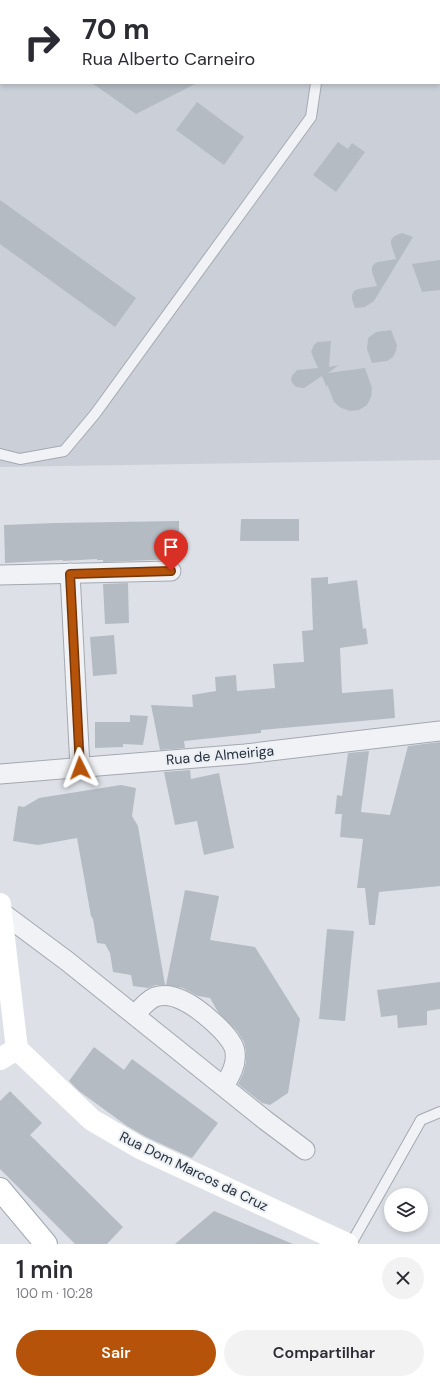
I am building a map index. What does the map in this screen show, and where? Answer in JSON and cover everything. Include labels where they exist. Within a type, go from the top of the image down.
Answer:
[{"type":"street","points":[[0,575],[171,571]]},
{"type":"street","points":[[70,574],[80,768]]},
{"type":"street","name":"Rua de Almeiriga","points":[[0,774],[245,754],[440,731]]},
{"type":"street","points":[[0,908],[305,1150]]},
{"type":"street","name":"Rua Dom Marcos da Cruz","points":[[0,908],[9,1054],[92,1120],[140,1148],[347,1244]]},
{"type":"street","points":[[135,1015],[154,997],[165,995],[182,999],[195,1007],[228,1036],[235,1051],[235,1062],[224,1086]]},
{"type":"street","points":[[0,1189],[46,1244]]},
{"type":"lane","points":[[0,454],[20,459],[64,451],[95,414],[311,117],[316,84]]},
{"type":"lane","points":[[351,1244],[421,1120],[440,1112]]},
{"type":"shaded area","points":[[0,84],[440,84],[440,460],[0,467]]},
{"type":"building","points":[[93,84],[195,84],[136,114]]},
{"type":"building","points":[[197,102],[244,137],[224,165],[176,130]]},
{"type":"building","points":[[338,142],[348,149],[352,143],[365,152],[336,192],[313,175]]},
{"type":"building","points":[[0,200],[136,298],[115,327],[0,244]]},
{"type":"building","points":[[402,233],[413,237],[374,301],[365,307],[355,308],[352,299],[354,291],[377,286],[372,272],[372,267],[378,262],[396,259],[391,240],[394,236]]},
{"type":"building","points":[[440,260],[440,290],[422,292],[412,264]]},
{"type":"building","points":[[391,330],[397,345],[393,357],[387,361],[372,363],[367,349],[368,338],[376,332]]},
{"type":"building","points":[[331,341],[329,367],[339,365],[328,373],[365,368],[372,388],[371,397],[367,405],[359,410],[350,411],[341,408],[334,402],[322,376],[304,388],[296,387],[291,380],[292,376],[297,370],[318,368],[311,352],[314,345],[317,342]]},
{"type":"building","points":[[241,519],[299,519],[299,541],[240,541]]},
{"type":"building","points":[[179,521],[179,559],[103,562],[103,560],[97,559],[5,563],[4,525]]},
{"type":"building","points":[[328,577],[328,584],[357,580],[363,629],[366,628],[368,644],[340,648],[342,693],[393,689],[395,718],[261,730],[261,733],[184,741],[185,748],[160,750],[151,705],[193,707],[192,695],[216,691],[215,677],[236,675],[237,691],[275,688],[273,664],[304,662],[302,631],[313,630],[311,578]]},
{"type":"building","points":[[128,583],[129,623],[105,624],[103,584]]},
{"type":"building","points":[[114,635],[117,674],[93,676],[90,637]]},
{"type":"building","points":[[130,715],[148,716],[143,745],[123,744],[123,747],[95,748],[95,722],[130,722]]},
{"type":"building","points":[[440,742],[440,886],[379,892],[375,925],[369,925],[365,888],[357,888],[363,839],[340,837],[342,814],[335,814],[337,795],[342,796],[348,753],[369,751],[361,812],[390,815],[408,746]]},
{"type":"building","points":[[190,770],[191,779],[219,773],[234,848],[204,855],[197,821],[175,825],[164,772]]},
{"type":"building","points":[[121,785],[136,788],[132,816],[138,826],[165,985],[156,985],[148,988],[133,986],[131,975],[113,972],[110,953],[105,944],[97,943],[77,838],[38,845],[13,841],[18,806],[24,807],[39,798]]},
{"type":"building","points":[[185,890],[219,896],[210,940],[255,947],[300,1019],[288,1093],[270,1105],[262,1103],[238,1084],[243,1074],[246,1062],[244,1042],[237,1031],[218,1012],[210,998],[198,996],[183,988],[166,985]]},
{"type":"building","points":[[327,929],[354,931],[345,1021],[319,1019]]},
{"type":"building","points":[[440,982],[440,1009],[427,1011],[427,1025],[398,1028],[397,1015],[381,1017],[377,990]]},
{"type":"building","points":[[94,1047],[124,1070],[132,1059],[218,1123],[192,1158],[146,1137],[127,1126],[79,1091],[69,1081]]},
{"type":"building","points":[[10,1091],[42,1123],[30,1135],[123,1227],[107,1244],[75,1244],[0,1169],[0,1101]]},
{"type":"building","points":[[214,1211],[293,1244],[175,1244]]},
{"type":"route","points":[[80,768],[70,574],[171,571]]}]
